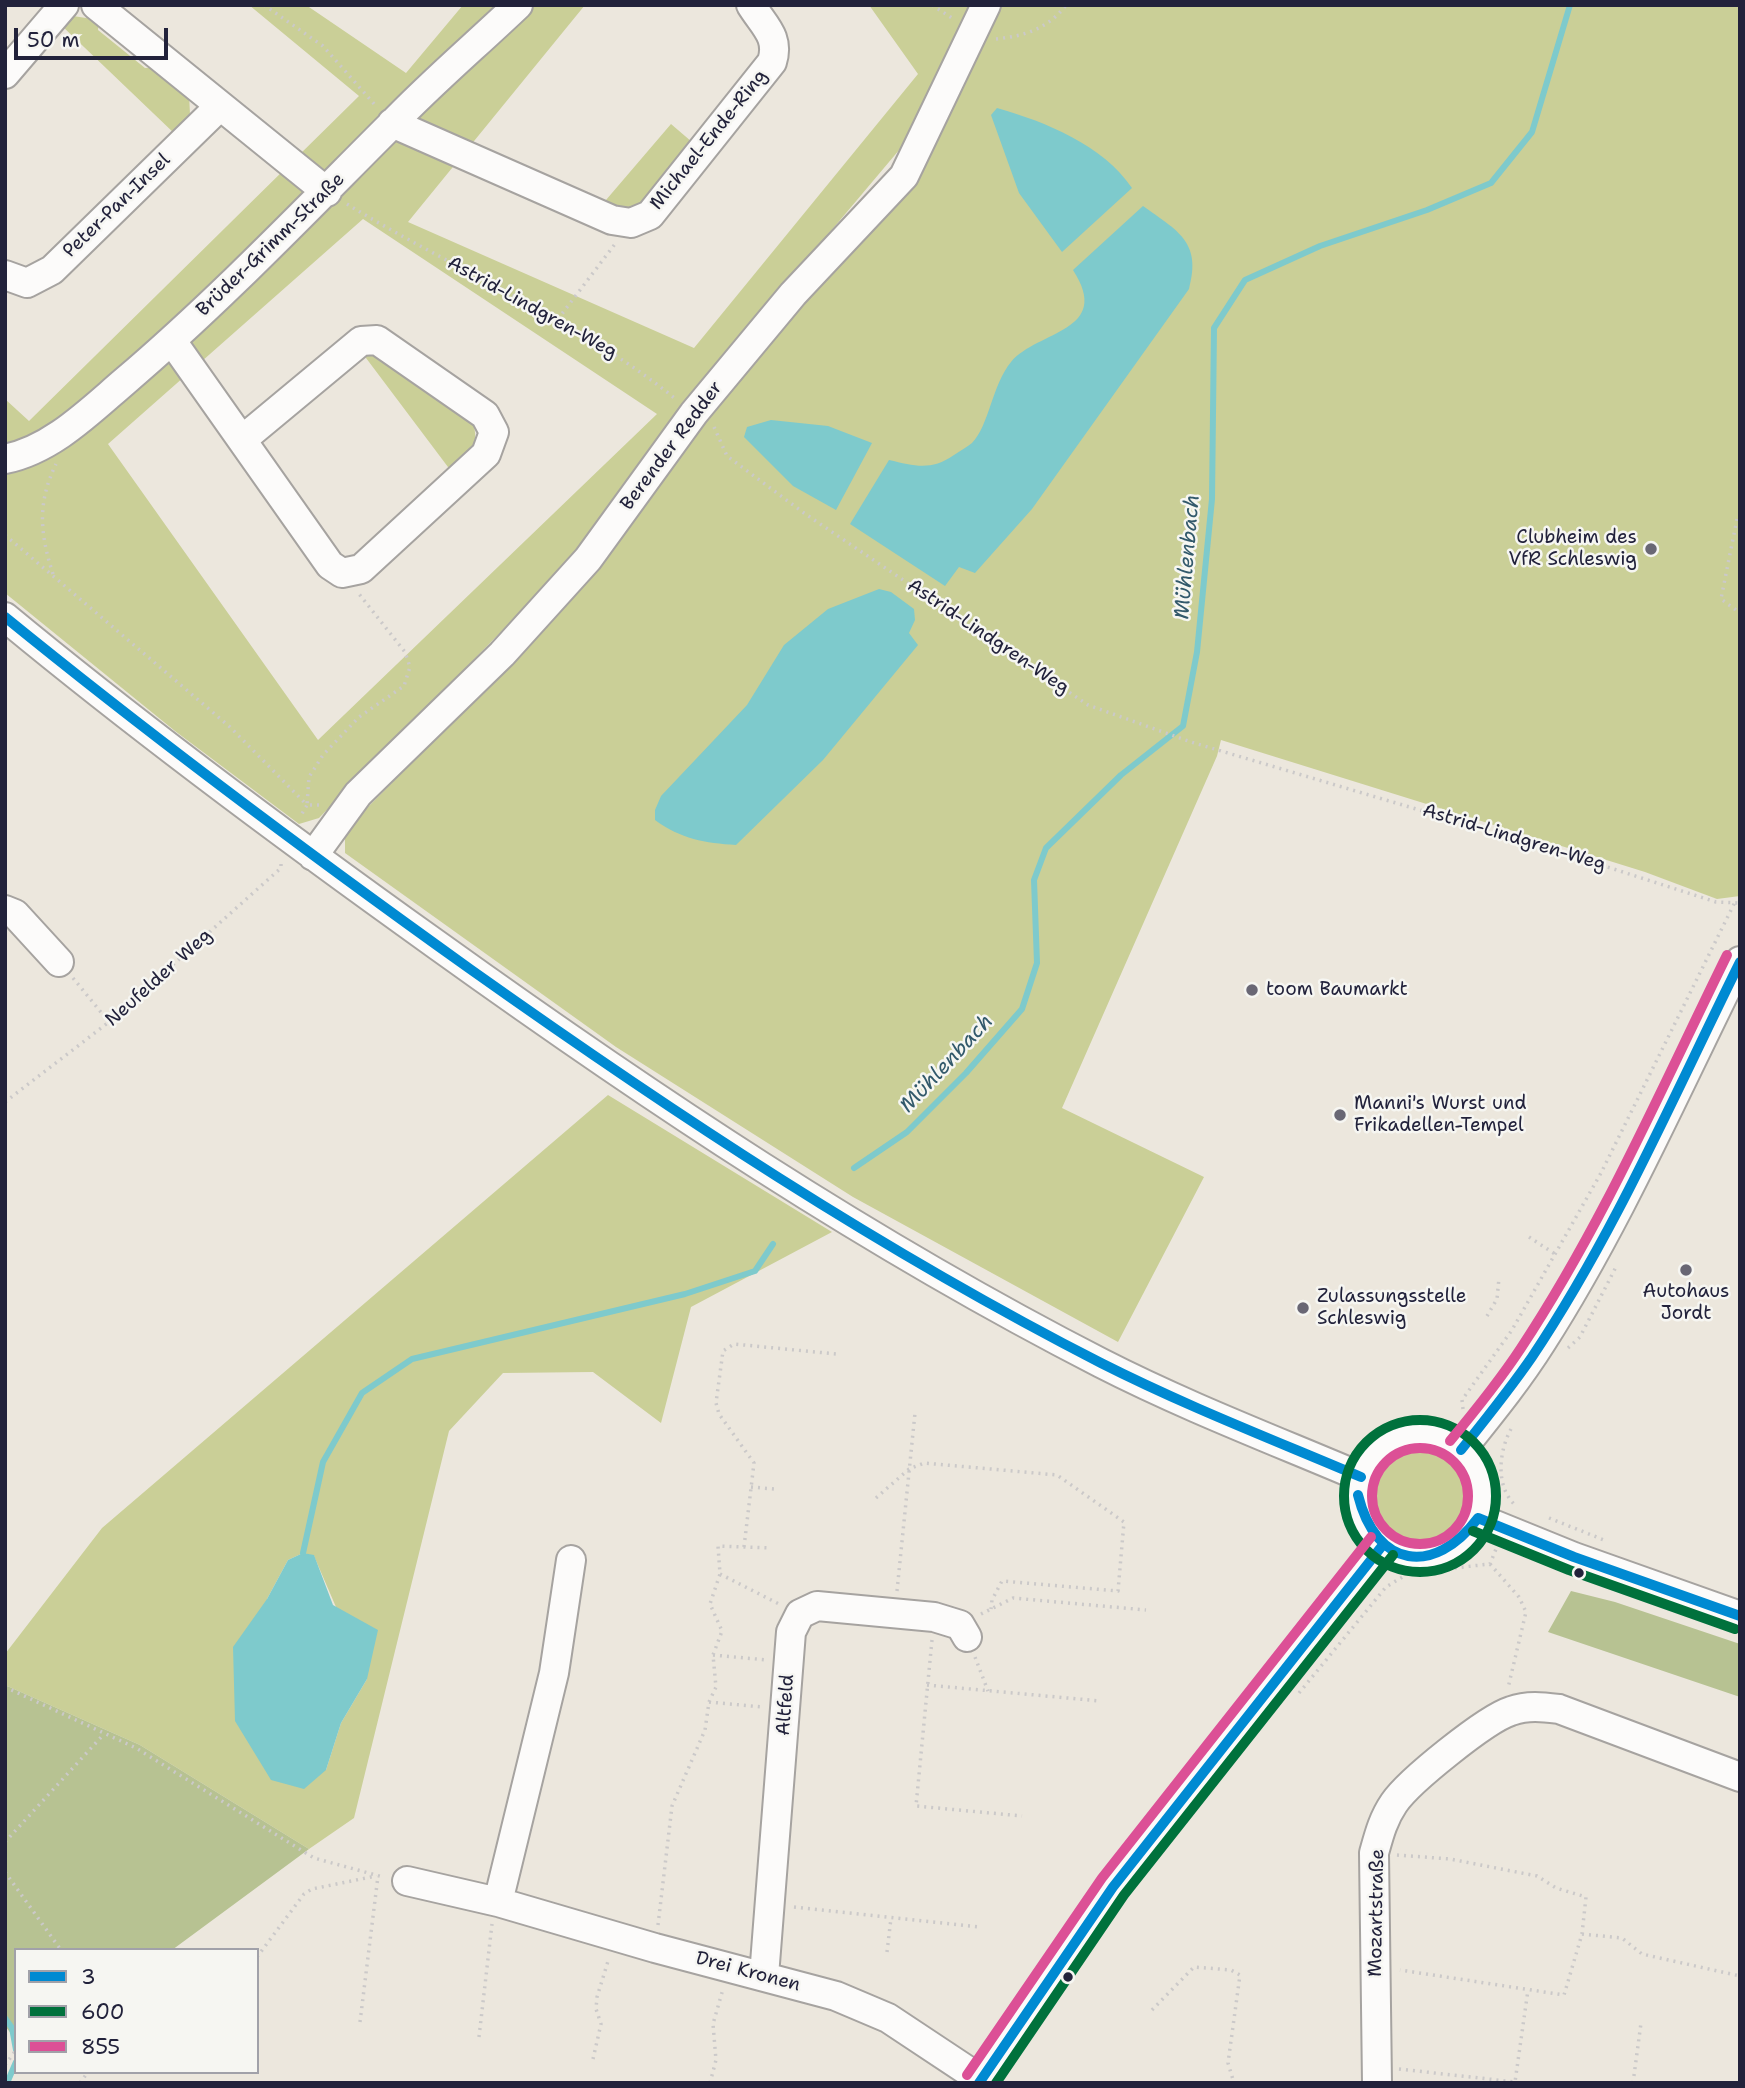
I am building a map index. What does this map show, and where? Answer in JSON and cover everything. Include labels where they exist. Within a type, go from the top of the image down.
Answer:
[{"type":"street","points":[[5,74],[64,5]]},
{"type":"street","points":[[96,5],[327,192]]},
{"type":"street","name":"Michael-Ende-Ring","points":[[392,123],[612,220],[631,223],[650,215],[772,62],[776,50],[775,38],[751,5]]},
{"type":"street","name":"Berender Redder","points":[[313,856],[358,794],[502,654],[588,559],[694,413],[793,293],[904,176],[986,5]]},
{"type":"street","name":"Brüder-Grimm-Straße","points":[[5,460],[20,457],[68,429],[172,341],[327,192],[392,123],[512,7]]},
{"type":"street","name":"Peter-Pan-Insel","points":[[5,275],[27,283],[52,270],[219,107]]},
{"type":"street","points":[[172,341],[330,565],[342,573],[361,569],[486,454],[494,432],[485,415],[377,340],[361,341],[243,439]]},
{"type":"street","points":[[5,617],[83,681],[288,838],[602,1064],[849,1222],[972,1294],[1105,1365],[1361,1477]]},
{"type":"street","points":[[5,910],[15,914],[59,962]]},
{"type":"street","points":[[1740,961],[1608,1224],[1539,1345],[1469,1439],[1482,1500],[1491,1523],[1740,1616]]},
{"type":"street","points":[[1469,1439],[1403,1437],[1385,1445],[1370,1459],[1361,1477],[1358,1496],[1361,1516],[1370,1533],[1382,1546],[1401,1555],[1419,1558],[1438,1555],[1455,1548],[1469,1535],[1491,1523]]},
{"type":"street","points":[[982,2082],[1114,1887],[1382,1546]]},
{"type":"street","points":[[498,1902],[554,1673],[572,1560]]},
{"type":"street","points":[[800,1614],[817,1606],[895,1614],[954,1626]]},
{"type":"street","name":"Altfeld","points":[[764,1976],[791,1632],[800,1614]]},
{"type":"street","name":"Mozartstraße","points":[[1377,2074],[1374,1853],[1382,1822],[1395,1801],[1420,1773],[1510,1711],[1536,1706],[1559,1709],[1740,1777]]},
{"type":"street","name":"Drei Kronen","points":[[407,1881],[498,1902],[655,1948],[836,1996],[888,2018],[982,2082]]},
{"type":"path","points":[[264,5],[323,46],[392,123]]},
{"type":"path","points":[[974,32],[990,40],[1023,36],[1055,20],[1066,5]]},
{"type":"path","name":"Astrid-Lindgren-Weg","points":[[327,192],[397,233],[558,319],[639,369],[714,427],[727,456],[825,527],[1088,705],[1191,742],[1564,853],[1716,902],[1737,902]]},
{"type":"path","points":[[558,319],[631,223]]},
{"type":"path","points":[[54,577],[42,541],[40,519],[46,486],[61,456],[68,429]]},
{"type":"path","points":[[1737,519],[1721,599],[1740,613]]},
{"type":"path","points":[[5,535],[230,727],[307,804]]},
{"type":"path","name":"Neufelder Weg","points":[[5,1102],[109,1022],[281,868],[280,851],[307,804],[309,777],[323,755],[359,717],[404,686],[410,667],[405,652],[342,573]]},
{"type":"path","points":[[1502,1447],[1469,1439],[1461,1407],[1462,1400],[1512,1330],[1601,1173],[1737,902]]},
{"type":"path","points":[[59,962],[109,1022]]},
{"type":"path","points":[[1528,1237],[1555,1254]]},
{"type":"path","points":[[1565,1351],[1580,1337],[1622,1257]]},
{"type":"path","points":[[1487,1316],[1497,1299],[1499,1278]]},
{"type":"path","points":[[744,1547],[754,1462],[719,1413],[716,1403],[723,1351],[734,1344],[836,1354]]},
{"type":"path","points":[[895,1614],[915,1413]]},
{"type":"path","points":[[1514,1423],[1502,1447],[1502,1480],[1513,1504],[1525,1509]]},
{"type":"path","points":[[876,1498],[909,1469],[923,1463],[1058,1475],[1124,1522],[1118,1591],[1002,1581],[992,1600],[991,1609]]},
{"type":"path","points":[[751,1487],[774,1489]]},
{"type":"path","points":[[1538,1514],[1611,1543]]},
{"type":"path","points":[[1491,1523],[1490,1564],[1519,1597],[1526,1612],[1506,1698],[1510,1711]]},
{"type":"path","points":[[655,1948],[672,1806],[705,1730],[709,1702],[716,1687],[713,1655],[722,1631],[710,1604],[720,1574],[718,1546],[769,1548]]},
{"type":"path","points":[[1291,1703],[1386,1587],[1409,1573],[1490,1564]]},
{"type":"path","points":[[720,1574],[800,1614]]},
{"type":"path","points":[[1022,1816],[916,1806],[927,1685],[954,1626],[1013,1598],[1146,1611]]},
{"type":"path","points":[[954,1626],[988,1690]]},
{"type":"path","points":[[713,1655],[789,1662]]},
{"type":"path","points":[[927,1685],[1100,1700]]},
{"type":"path","points":[[5,1687],[136,1748],[314,1857],[378,1876]]},
{"type":"path","points":[[709,1702],[786,1709]]},
{"type":"path","points":[[5,1842],[104,1734]]},
{"type":"path","points":[[1374,1853],[1450,1859],[1538,1876],[1556,1888],[1586,1897],[1582,1934],[1564,1995],[1375,1966]]},
{"type":"path","points":[[5,1872],[60,1948]]},
{"type":"path","points":[[259,1954],[304,1894],[378,1876]]},
{"type":"path","points":[[360,2022],[378,1876]]},
{"type":"path","points":[[479,2036],[489,1935],[498,1902]]},
{"type":"path","points":[[771,1905],[979,1927]]},
{"type":"path","points":[[887,1952],[891,1918]]},
{"type":"path","points":[[1582,1934],[1622,1938],[1642,1954],[1740,1976]]},
{"type":"path","points":[[593,2059],[601,2024],[596,2009],[597,1997],[615,1936]]},
{"type":"path","points":[[710,2083],[716,2060],[713,2024],[729,1967]]},
{"type":"path","points":[[1152,2010],[1194,1968],[1231,1970],[1240,1975],[1228,2063],[1234,2083]]},
{"type":"path","points":[[1377,2074],[1514,2082],[1528,1989]]},
{"type":"path","points":[[1633,2083],[1641,2023]]},
{"type":"green space","points":[[249,5],[306,5],[406,73],[463,5],[585,5],[408,222],[694,348],[918,74],[869,5],[972,5],[905,143],[691,397],[578,553],[319,818],[299,824],[175,731],[5,593],[5,399],[29,421],[359,96]],"holes":[[[363,219],[657,414],[318,740],[108,444]]]},
{"type":"green space","points":[[996,5],[1740,5],[1740,896],[1717,899],[1645,872],[1221,740],[1217,756],[1062,1108],[1204,1177],[1118,1342],[853,1197],[616,1047],[345,853],[345,830],[504,670],[807,296],[918,177]]},
{"type":"green space","points":[[73,16],[99,20],[98,30],[145,68],[160,67],[189,93],[190,115],[176,135],[61,25]]},
{"type":"green space","points":[[671,124],[692,142],[642,206],[625,214],[600,207]]},
{"type":"green space","points":[[373,352],[470,417],[475,441],[469,453],[451,471],[363,354]]},
{"type":"green space","points":[[608,1095],[832,1232],[691,1307],[661,1423],[593,1372],[503,1373],[449,1431],[354,1818],[309,1849],[140,1745],[5,1685],[5,1654],[102,1528]],"holes":[[[303,1553],[314,1556],[367,1679],[341,1723],[326,1770],[267,1599],[288,1560]]]},
{"type":"green space","points":[[1418,1446],[1446,1454],[1460,1468],[1468,1496],[1460,1524],[1446,1538],[1418,1546],[1390,1538],[1376,1524],[1368,1496],[1376,1468],[1390,1454]]},
{"type":"green space","points":[[1571,1591],[1615,1602],[1740,1644],[1740,1697],[1548,1632]]},
{"type":"green space","points":[[5,1685],[140,1745],[309,1849],[175,1948],[14,1948],[14,2035],[5,2026]]},
{"type":"water","points":[[997,108],[1054,128],[1089,147],[1106,159],[1132,188],[1062,252],[1019,193],[991,115]]},
{"type":"water","points":[[1143,206],[1184,239],[1192,260],[1189,289],[1032,509],[975,573],[959,567],[945,586],[850,524],[889,460],[930,465],[946,460],[972,443],[983,426],[999,382],[1011,362],[1023,351],[1078,318],[1084,306],[1083,290],[1073,270]]},
{"type":"water","points":[[771,420],[828,426],[872,443],[836,510],[793,486],[744,437],[747,427]]},
{"type":"water","points":[[879,589],[891,592],[914,609],[915,620],[909,633],[918,645],[823,760],[736,845],[694,839],[674,832],[655,820],[655,810],[661,796],[747,705],[784,645],[828,609]]},
{"type":"water","points":[[303,1553],[314,1555],[333,1605],[378,1630],[367,1679],[341,1723],[326,1770],[304,1789],[271,1780],[235,1721],[233,1647],[267,1599],[288,1560]]},
{"type":"waterway","name":"Mühlenbach","points":[[854,1168],[907,1132],[966,1073],[1022,1009],[1037,963],[1034,880],[1046,848],[1121,775],[1183,726],[1197,652],[1212,499],[1214,328],[1245,280],[1320,246],[1427,210],[1491,183],[1532,132],[1570,5]]},
{"type":"waterway","name":"Mühlenbach","points":[[303,1553],[323,1462],[362,1393],[412,1359],[685,1294],[755,1271],[773,1244]]},
{"type":"waterway","points":[[5,2018],[12,2028],[14,2039]]},
{"type":"waterway","points":[[7,2083],[14,2067]]},
{"type":"transit line","name":"3","points":[[5,617],[177,753],[411,926],[546,1023],[779,1178],[938,1274],[1101,1363],[1198,1408],[1361,1477]]},
{"type":"transit line","name":"855","points":[[1450,1441],[1513,1360],[1579,1253],[1727,955]]},
{"type":"transit line","name":"3","points":[[1461,1450],[1532,1357],[1590,1262],[1617,1213],[1740,962]]},
{"type":"transit line","name":"600","points":[[1420,1420],[1449,1426],[1473,1443],[1490,1467],[1496,1496],[1490,1525],[1473,1549],[1449,1566],[1420,1572],[1391,1566],[1367,1549],[1350,1525],[1344,1496],[1350,1467],[1367,1443],[1391,1426],[1420,1420]]},
{"type":"transit line","name":"855","points":[[1420,1448],[1438,1452],[1454,1462],[1464,1478],[1468,1496],[1464,1514],[1454,1530],[1438,1540],[1420,1544],[1402,1540],[1386,1530],[1376,1514],[1372,1496],[1376,1478],[1386,1462],[1402,1452],[1420,1448]]},
{"type":"transit line","name":"3","points":[[1358,1495],[1378,1538],[1392,1550],[1408,1556],[1425,1556],[1443,1550],[1461,1537],[1478,1518]]},
{"type":"transit line","name":"3","points":[[1478,1518],[1574,1557],[1740,1616]]},
{"type":"transit line","name":"600","points":[[1473,1531],[1569,1570],[1735,1629]]},
{"type":"transit line","name":"855","points":[[967,2075],[1102,1878],[1371,1537]]},
{"type":"transit line","name":"3","points":[[979,2083],[1113,1887],[1382,1546]]},
{"type":"transit line","name":"600","points":[[996,2083],[1124,1895],[1393,1555]]},
{"type":"place","name":"Clubheim des VfR Schleswig","points":[[1651,549]]},
{"type":"place","name":"toom Baumarkt","points":[[1252,990]]},
{"type":"place","name":"Manni's Wurst und Frikadellen-Tempel","points":[[1340,1115]]},
{"type":"place","name":"Autohaus Jordt","points":[[1686,1270]]},
{"type":"place","name":"Zulassungsstelle Schleswig","points":[[1303,1308]]}]
